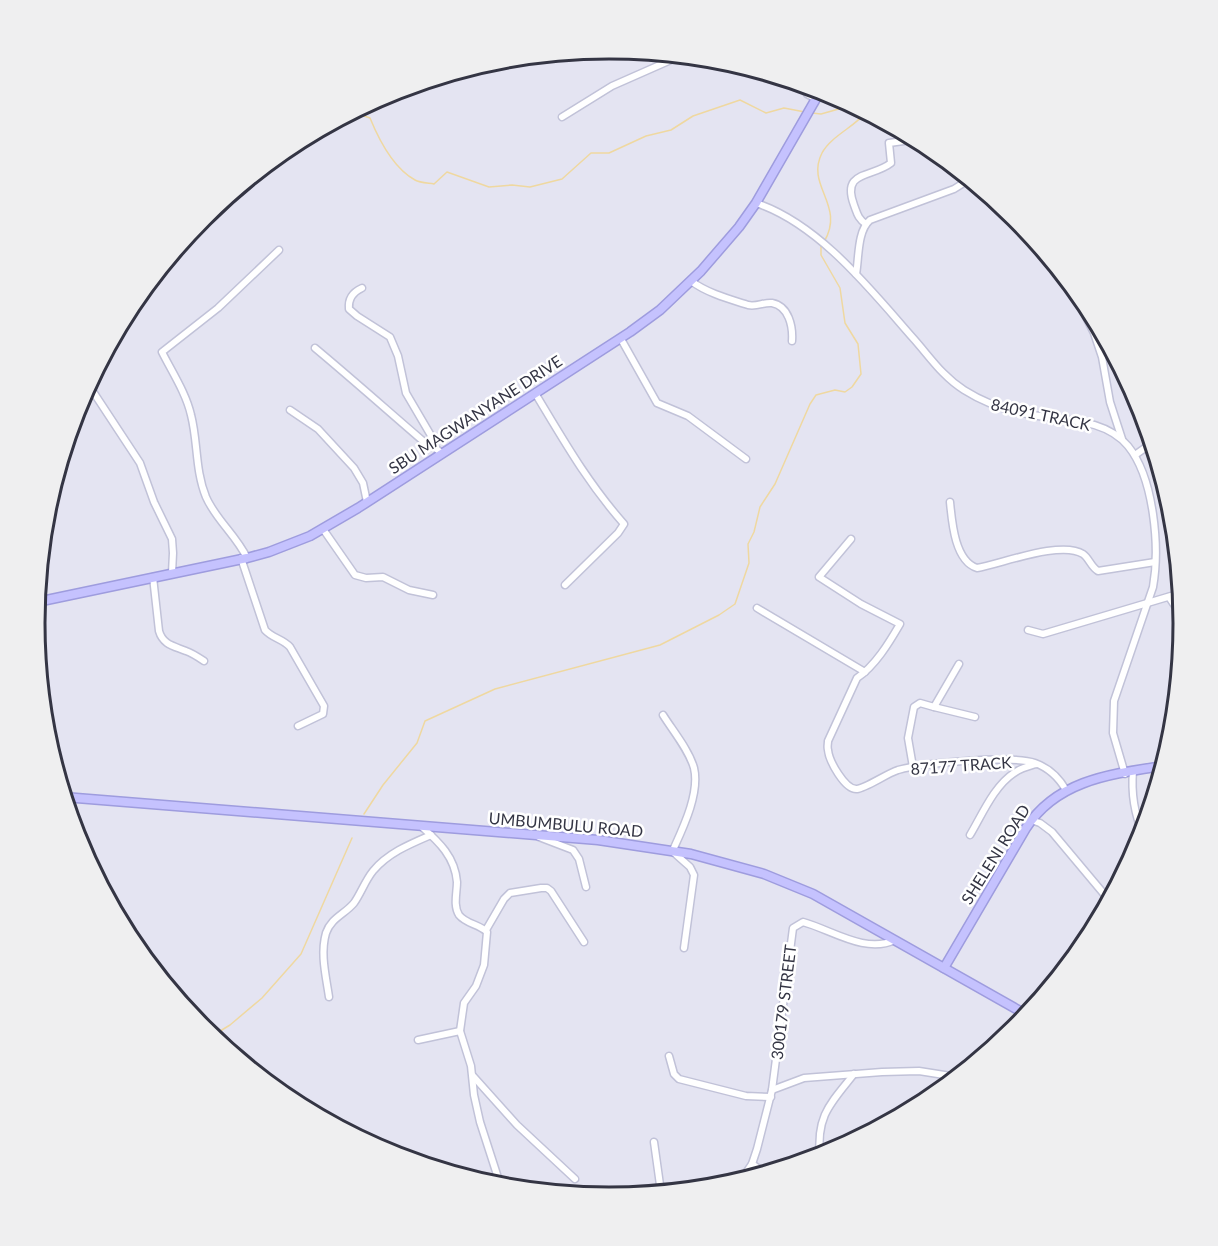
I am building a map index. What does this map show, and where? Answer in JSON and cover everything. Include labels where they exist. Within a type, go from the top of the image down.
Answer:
[{"type":"main road","name":"SBU MAGWANYANE DRIVE","points":[[46,600],[244,558],[290,544],[323,529],[367,502],[438,451],[621,339],[660,310],[720,250],[756,203],[814,101]]},
{"type":"main road","name":"SHELENI ROAD","points":[[944,968],[1031,820],[1048,802],[1084,782],[1154,768]]},
{"type":"main road","name":"UMBUMBULU ROAD","points":[[73,798],[533,835],[672,850],[737,866],[794,885],[1019,1010]]},
{"type":"street","points":[[562,117],[612,86],[666,62]]},
{"type":"street","points":[[809,96],[814,101]]},
{"type":"street","points":[[866,224],[859,220],[849,192],[850,186],[866,173],[891,164],[889,143],[901,141]]},
{"type":"street","points":[[856,274],[866,224],[875,218],[898,212],[963,185]]},
{"type":"street","name":"84091 TRACK","points":[[756,203],[788,216],[823,244],[856,274],[942,373],[977,398],[1012,411],[1078,421],[1101,427],[1122,439],[1135,455],[1151,500],[1155,562],[1154,587],[1116,694],[1112,714],[1113,733],[1129,772],[1137,819]]},
{"type":"street","points":[[279,250],[218,308],[162,352],[191,415],[196,458],[205,495],[214,512],[239,543],[265,630],[290,647],[324,706],[323,714],[298,726]]},
{"type":"street","points":[[691,281],[706,291],[750,305],[769,303],[778,306],[790,318],[793,329],[792,341]]},
{"type":"street","points":[[362,288],[354,293],[349,309],[390,337],[398,356],[406,393],[433,438],[438,451]]},
{"type":"street","points":[[621,339],[657,403],[688,416],[746,459]]},
{"type":"street","points":[[1096,340],[1110,402],[1122,439]]},
{"type":"street","points":[[315,348],[425,443],[438,451]]},
{"type":"street","points":[[94,393],[141,464],[154,502],[172,539],[172,573]]},
{"type":"street","points":[[535,393],[577,465],[597,494],[624,524],[618,533],[565,585]]},
{"type":"street","points":[[290,410],[318,429],[354,468],[363,483],[367,502]]},
{"type":"street","points":[[1135,455],[1145,448]]},
{"type":"street","points":[[950,502],[954,532],[963,557],[967,563],[977,568],[1034,554],[1072,550],[1085,555],[1098,571],[1155,562]]},
{"type":"street","points":[[323,529],[355,575],[366,578],[384,578],[409,590],[433,595]]},
{"type":"street","points":[[757,608],[866,672],[900,624],[861,604],[819,577],[851,539]]},
{"type":"street","points":[[153,577],[159,631],[162,638],[168,645],[189,652],[204,661]]},
{"type":"street","points":[[1028,630],[1043,634],[1172,596]]},
{"type":"street","points":[[1169,597],[1172,602]]},
{"type":"street","points":[[934,707],[959,664]]},
{"type":"street","name":"87177 TRACK","points":[[866,672],[856,678],[853,683],[828,741],[831,761],[846,785],[859,788],[883,776],[913,767],[987,761],[1021,761],[1044,767],[1066,790]]},
{"type":"street","points":[[913,767],[908,738],[913,710],[919,704],[975,717]]},
{"type":"street","points":[[663,715],[689,757],[694,770],[694,786],[686,823],[672,850],[690,867],[694,875],[684,948]]},
{"type":"street","points":[[970,835],[997,790],[1008,777],[1036,764]]},
{"type":"street","points":[[1031,820],[1040,823],[1052,832],[1103,893]]},
{"type":"street","points":[[422,826],[441,845],[452,862],[457,882],[458,913],[466,921],[486,930]]},
{"type":"street","points":[[329,997],[323,952],[331,923],[354,903],[367,880],[380,864],[408,845],[431,835]]},
{"type":"street","points":[[533,835],[573,850],[579,859],[586,887]]},
{"type":"street","points":[[497,1176],[480,1122],[472,1076],[460,1031],[464,1002],[476,986],[484,965],[488,938],[486,930],[510,893],[544,888],[551,891],[584,942]]},
{"type":"street","name":"300179 STREET","points":[[748,1170],[752,1164],[771,1093],[782,1025],[793,928],[803,922],[865,943],[885,944],[896,940]]},
{"type":"street","points":[[418,1040],[460,1031]]},
{"type":"street","points":[[669,1056],[672,1071],[680,1079],[754,1098],[804,1078],[902,1071],[945,1075]]},
{"type":"street","points":[[820,1146],[822,1118],[854,1074]]},
{"type":"street","points":[[472,1076],[517,1125],[575,1179]]},
{"type":"street","points":[[654,1142],[660,1184]]},
{"type":"street","points":[[752,1164],[757,1167]]},
{"type":"waterway","points":[[363,116],[370,118],[393,161],[415,180],[434,184],[447,172],[489,187],[512,185],[530,187],[562,179],[591,153],[609,153],[646,136],[671,130],[693,116],[740,100],[766,113],[784,108],[805,112]]},
{"type":"waterway","points":[[812,113],[821,114],[840,109]]},
{"type":"waterway","points":[[824,242],[830,229],[831,217],[818,176],[818,165],[826,147],[860,118]]},
{"type":"waterway","points":[[364,814],[383,785],[417,743],[425,721],[495,689],[660,645],[719,615],[735,604],[749,563],[748,544],[754,532],[760,507],[775,484],[810,404],[816,395],[835,390],[845,392],[852,387],[861,374],[858,344],[845,323],[840,288],[821,255],[821,246]]},
{"type":"waterway","points":[[220,1031],[262,998],[301,954],[352,838]]}]
